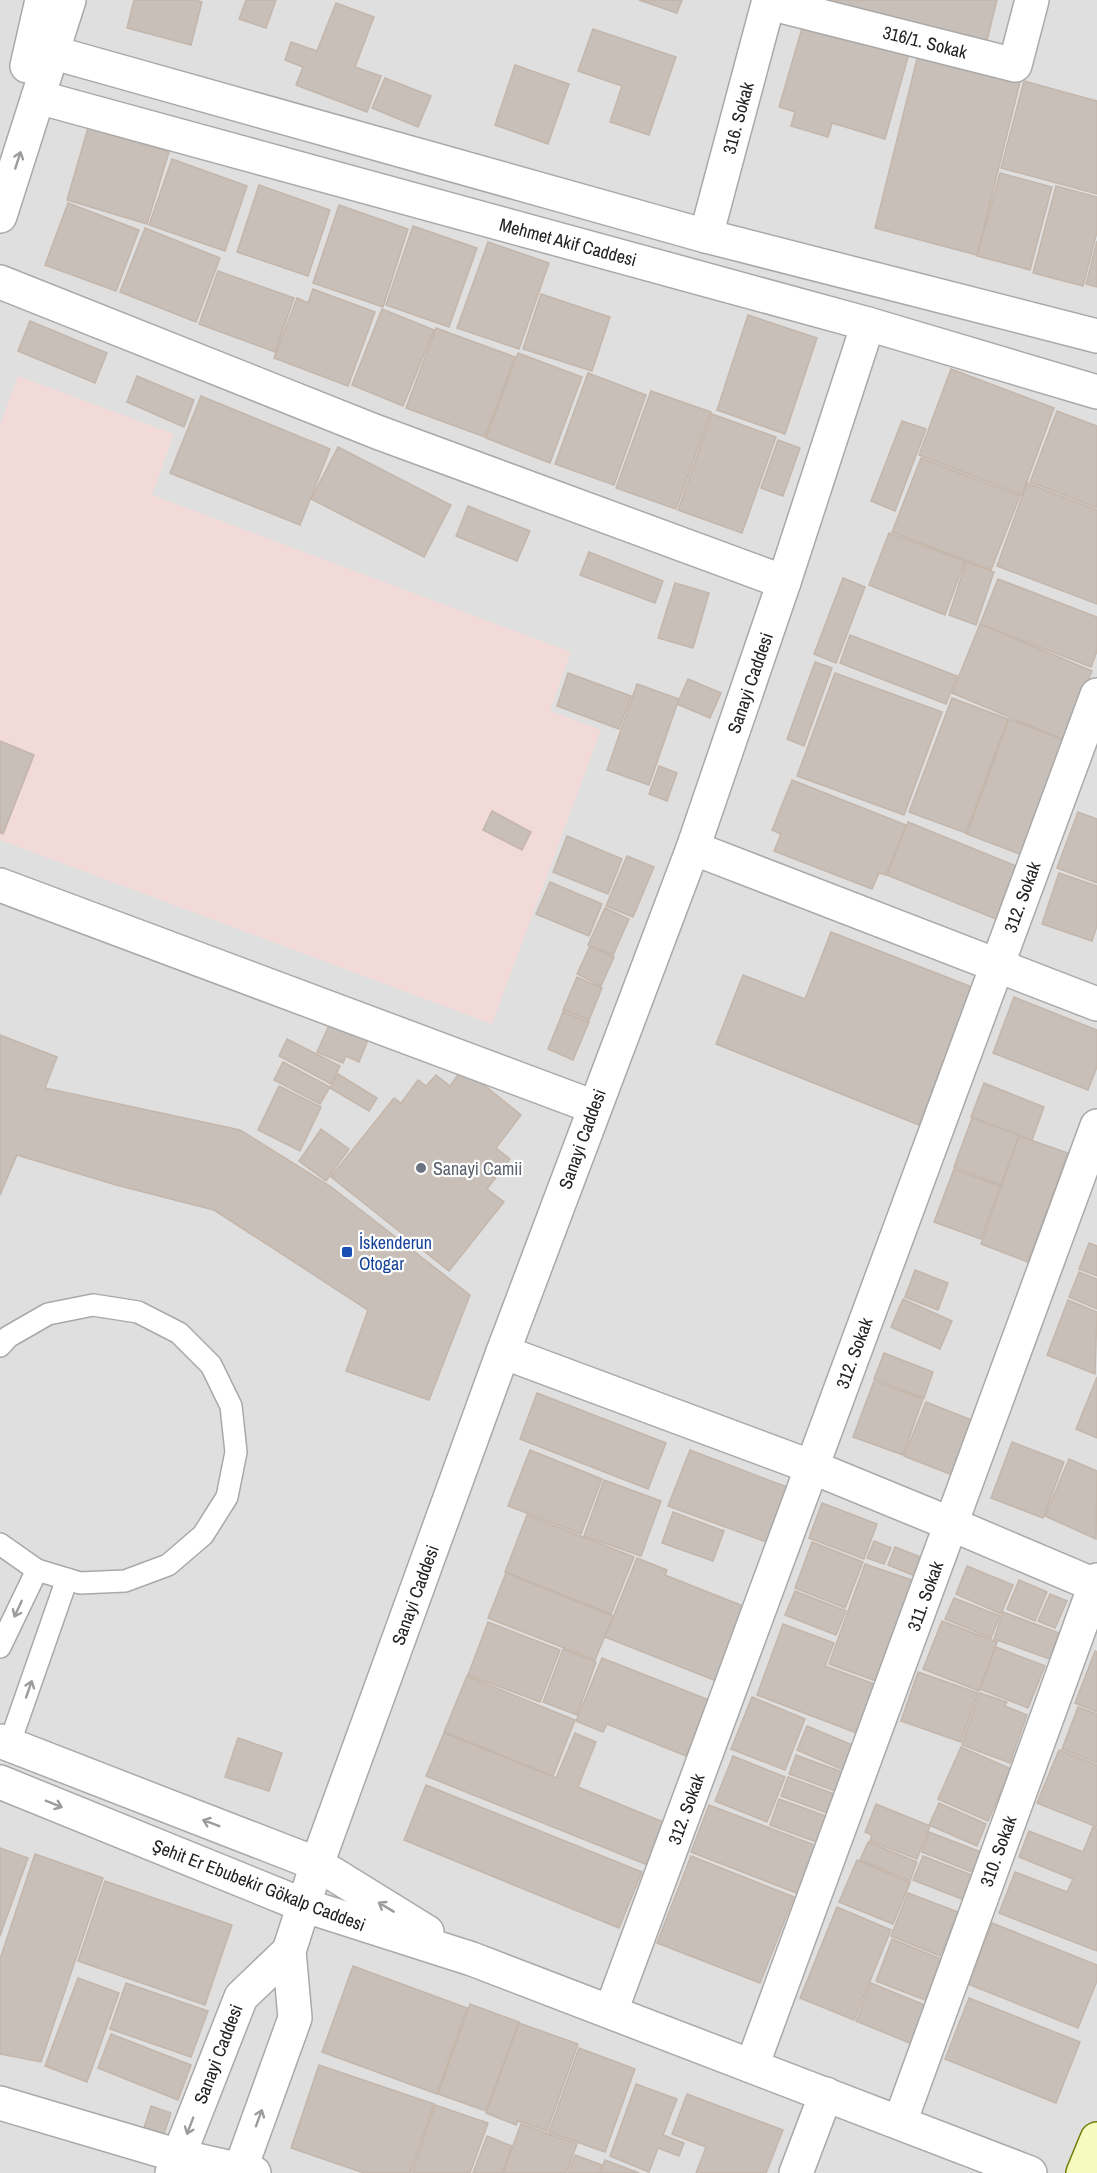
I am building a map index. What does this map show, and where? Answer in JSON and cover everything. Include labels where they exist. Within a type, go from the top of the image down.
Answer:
[{"type":"main road","points":[[1083,2173],[1097,2139]]},
{"type":"street","points":[[0,144],[23,82],[42,0]]},
{"type":"street","points":[[0,216],[69,0]]},
{"type":"street","name":"316/1. Sokak","points":[[769,1],[1015,65],[1032,0]]},
{"type":"street","name":"316. Sokak","points":[[706,236],[769,1]]},
{"type":"street","points":[[51,52],[706,236],[1097,336]]},
{"type":"street","name":"Mehmet Akif Caddesi","points":[[38,97],[868,324],[1097,392]]},
{"type":"street","points":[[0,282],[377,432],[784,582]]},
{"type":"street","name":"Sanayi Caddesi","points":[[244,2172],[295,2018],[288,1951],[303,1905],[503,1352],[693,848],[784,582],[868,324]]},
{"type":"street","name":"312. Sokak","points":[[611,2011],[1097,695]]},
{"type":"street","points":[[693,848],[1097,1004]]},
{"type":"street","points":[[0,885],[594,1107]]},
{"type":"street","name":"311. Sokak","points":[[752,2066],[1097,1126]]},
{"type":"street","points":[[503,1352],[812,1467],[1096,1584]]},
{"type":"street","name":"310. Sokak","points":[[900,2122],[1096,1584]]},
{"type":"street","name":"Şehit Er Ebubekir Gökalp Caddesi","points":[[5,1743],[317,1864],[472,1959]]},
{"type":"street","name":"Şehit Er Ebubekir Gökalp Caddesi","points":[[0,1782],[303,1905],[472,1959]]},
{"type":"street","name":"Sanayi Caddesi","points":[[176,2165],[241,1997],[288,1951]]},
{"type":"street","points":[[472,1959],[1030,2173]]},
{"type":"street","points":[[796,2173],[826,2094]]},
{"type":"street","points":[[0,2103],[176,2165],[244,2172]]},
{"type":"lane","points":[[0,1346],[8,1337],[48,1314],[93,1305],[138,1312],[179,1333],[211,1365],[231,1406],[236,1452],[226,1497],[203,1535],[168,1565],[126,1581],[80,1583],[37,1570],[0,1544]]},
{"type":"lane","points":[[0,1647],[37,1570]]},
{"type":"lane","points":[[5,1743],[67,1579]]},
{"type":"shaded area","points":[[0,0],[1097,0],[1097,2173],[0,2173]]},
{"type":"shaded area","points":[[18,376],[174,434],[152,495],[571,652],[550,711],[601,730],[492,1024],[0,840],[0,425]]},
{"type":"building","points":[[134,0],[202,2],[191,45],[127,28]]},
{"type":"building","points":[[246,0],[276,0],[266,28],[239,19]]},
{"type":"building","points":[[639,0],[682,0],[677,13]]},
{"type":"building","points":[[809,0],[997,0],[986,44]]},
{"type":"building","points":[[336,3],[374,17],[355,67],[381,76],[367,112],[296,85],[303,67],[285,60],[291,42],[317,51]]},
{"type":"building","points":[[805,18],[910,50],[885,139],[832,123],[828,137],[791,126],[795,112],[779,107]]},
{"type":"building","points":[[593,29],[676,57],[649,135],[610,122],[622,86],[578,71]]},
{"type":"building","points":[[919,51],[1021,78],[977,255],[875,228]]},
{"type":"building","points":[[515,65],[569,84],[548,144],[495,125]]},
{"type":"building","points":[[385,78],[431,96],[418,127],[372,108]]},
{"type":"building","points":[[1024,81],[1097,101],[1097,194],[1001,168]]},
{"type":"building","points":[[88,128],[169,152],[147,224],[67,200]]},
{"type":"building","points":[[172,159],[247,186],[225,251],[149,225]]},
{"type":"building","points":[[1000,173],[1052,187],[1030,270],[977,256]]},
{"type":"building","points":[[259,185],[330,210],[308,276],[237,252]]},
{"type":"building","points":[[1056,186],[1097,197],[1097,232],[1083,286],[1033,273]]},
{"type":"building","points":[[68,203],[139,230],[116,291],[45,265]]},
{"type":"building","points":[[339,205],[408,229],[383,307],[313,283]]},
{"type":"building","points":[[413,226],[477,248],[449,327],[386,305]]},
{"type":"building","points":[[145,228],[220,258],[196,322],[120,292]]},
{"type":"building","points":[[1097,241],[1097,287],[1086,284]]},
{"type":"building","points":[[488,242],[549,263],[519,349],[457,328]]},
{"type":"building","points":[[218,271],[294,298],[275,352],[199,324]]},
{"type":"building","points":[[313,289],[375,312],[348,386],[274,358],[297,298],[308,303]]},
{"type":"building","points":[[541,294],[610,317],[592,371],[523,349]]},
{"type":"building","points":[[382,309],[434,330],[403,406],[352,385]]},
{"type":"building","points":[[748,315],[817,338],[785,434],[717,410]]},
{"type":"building","points":[[30,321],[107,353],[95,383],[18,351]]},
{"type":"building","points":[[436,328],[515,357],[485,437],[406,408]]},
{"type":"building","points":[[518,353],[582,377],[550,463],[486,438]]},
{"type":"building","points":[[951,369],[1054,408],[1022,495],[919,455]]},
{"type":"building","points":[[588,373],[646,395],[614,485],[555,464]]},
{"type":"building","points":[[137,376],[194,400],[184,427],[127,402]]},
{"type":"building","points":[[651,391],[711,412],[676,509],[616,488]]},
{"type":"building","points":[[201,396],[330,449],[300,525],[170,473]]},
{"type":"building","points":[[1057,411],[1097,426],[1097,508],[1030,482]]},
{"type":"building","points":[[712,414],[776,437],[742,533],[678,510]]},
{"type":"building","points":[[902,421],[926,429],[895,511],[871,501]]},
{"type":"building","points":[[778,440],[800,448],[783,496],[761,488]]},
{"type":"building","points":[[338,447],[451,505],[424,557],[311,499]]},
{"type":"building","points":[[921,458],[1020,496],[991,570],[892,532]]},
{"type":"building","points":[[1027,483],[1097,510],[1097,604],[997,566]]},
{"type":"building","points":[[468,506],[530,531],[517,561],[456,536]]},
{"type":"building","points":[[889,533],[965,561],[945,615],[869,585]]},
{"type":"building","points":[[589,552],[663,581],[655,603],[580,575]]},
{"type":"building","points":[[966,562],[994,572],[976,625],[949,615]]},
{"type":"building","points":[[843,578],[865,587],[836,663],[814,654]]},
{"type":"building","points":[[998,579],[1097,617],[1097,651],[1091,667],[980,624]]},
{"type":"building","points":[[675,583],[709,593],[693,648],[658,638]]},
{"type":"building","points":[[980,624],[1092,671],[1064,740],[952,693]]},
{"type":"building","points":[[850,635],[957,676],[946,704],[840,663]]},
{"type":"building","points":[[815,662],[832,668],[804,746],[787,739]]},
{"type":"building","points":[[568,673],[631,696],[619,729],[557,706]]},
{"type":"building","points":[[835,673],[942,712],[904,815],[797,776]]},
{"type":"building","points":[[688,679],[721,693],[710,718],[677,704]]},
{"type":"building","points":[[637,684],[679,699],[649,785],[607,770]]},
{"type":"building","points":[[952,698],[1008,719],[966,833],[909,812]]},
{"type":"building","points":[[1009,719],[1064,740],[1022,855],[967,834]]},
{"type":"building","points":[[0,741],[34,755],[3,834],[0,833]]},
{"type":"building","points":[[659,766],[677,773],[667,801],[649,794]]},
{"type":"building","points":[[792,780],[906,825],[886,875],[879,873],[872,889],[774,851],[781,834],[772,830]]},
{"type":"building","points":[[492,811],[531,832],[522,850],[483,830]]},
{"type":"building","points":[[1078,812],[1097,819],[1097,883],[1057,868]]},
{"type":"building","points":[[908,822],[1016,866],[996,919],[887,875]]},
{"type":"building","points":[[567,836],[622,859],[608,894],[553,872]]},
{"type":"building","points":[[627,856],[654,867],[633,917],[606,906]]},
{"type":"building","points":[[1059,873],[1097,886],[1097,926],[1092,941],[1042,924]]},
{"type":"building","points":[[550,882],[602,904],[589,936],[536,914]]},
{"type":"building","points":[[605,908],[629,919],[613,955],[588,945]]},
{"type":"building","points":[[831,932],[972,987],[919,1125],[716,1044],[743,975],[805,999]]},
{"type":"building","points":[[590,946],[614,957],[601,986],[577,974]]},
{"type":"building","points":[[577,977],[602,988],[589,1020],[563,1010]]},
{"type":"building","points":[[1014,997],[1097,1030],[1097,1067],[1088,1090],[993,1053]]},
{"type":"building","points":[[563,1012],[589,1022],[573,1060],[548,1049]]},
{"type":"building","points":[[330,1023],[368,1040],[359,1062],[346,1056],[343,1063],[317,1052]]},
{"type":"building","name":"İskenderun Otogar","points":[[0,1035],[57,1057],[45,1088],[240,1130],[330,1186],[470,1295],[429,1400],[346,1371],[368,1310],[214,1210],[116,1185],[17,1155],[0,1195]]},
{"type":"building","points":[[287,1039],[340,1066],[331,1084],[279,1056]]},
{"type":"building","points":[[283,1062],[330,1087],[320,1104],[274,1080]]},
{"type":"building","name":"Sanayi Camii","points":[[463,1068],[521,1115],[496,1148],[510,1159],[487,1189],[504,1202],[449,1271],[331,1177],[394,1098],[401,1103],[418,1080],[426,1086],[436,1075],[450,1086]]},
{"type":"building","points":[[338,1074],[377,1098],[369,1111],[330,1088]]},
{"type":"building","points":[[984,1083],[1044,1107],[1032,1140],[971,1117]]},
{"type":"building","points":[[279,1086],[321,1107],[300,1151],[258,1130]]},
{"type":"building","points":[[972,1118],[1019,1135],[1001,1185],[954,1167]]},
{"type":"building","points":[[321,1129],[349,1149],[326,1181],[299,1161]]},
{"type":"building","points":[[1019,1136],[1068,1153],[1028,1262],[981,1244]]},
{"type":"building","points":[[954,1169],[1000,1186],[981,1239],[934,1222]]},
{"type":"building","points":[[1089,1243],[1097,1246],[1097,1276],[1079,1269]]},
{"type":"building","points":[[915,1270],[948,1283],[938,1310],[905,1297]]},
{"type":"building","points":[[1079,1272],[1097,1279],[1097,1309],[1069,1297]]},
{"type":"building","points":[[903,1299],[952,1321],[940,1349],[891,1327]]},
{"type":"building","points":[[1068,1300],[1097,1312],[1095,1374],[1047,1355]]},
{"type":"building","points":[[884,1353],[933,1372],[924,1398],[874,1379]]},
{"type":"building","points":[[1097,1377],[1097,1438],[1076,1429]]},
{"type":"building","points":[[874,1381],[923,1399],[903,1455],[853,1437]]},
{"type":"building","points":[[537,1393],[666,1443],[648,1489],[520,1439]]},
{"type":"building","points":[[926,1402],[974,1421],[952,1475],[904,1456]]},
{"type":"building","points":[[1012,1442],[1064,1462],[1043,1518],[991,1498]]},
{"type":"building","points":[[530,1450],[602,1479],[581,1534],[508,1506]]},
{"type":"building","points":[[690,1450],[787,1487],[766,1542],[668,1506]]},
{"type":"building","points":[[1069,1459],[1097,1471],[1096,1539],[1045,1516]]},
{"type":"building","points":[[604,1480],[661,1501],[641,1556],[584,1536]]},
{"type":"building","points":[[822,1503],[877,1524],[864,1559],[809,1538]]},
{"type":"building","points":[[673,1512],[724,1531],[713,1561],[662,1543]]},
{"type":"building","points":[[527,1515],[634,1557],[611,1614],[505,1572]]},
{"type":"building","points":[[874,1541],[891,1548],[884,1564],[867,1558]]},
{"type":"building","points":[[812,1542],[863,1562],[845,1608],[795,1588]]},
{"type":"building","points":[[895,1547],[923,1558],[915,1576],[888,1565]]},
{"type":"building","points":[[637,1558],[667,1570],[665,1575],[748,1608],[719,1682],[605,1637]]},
{"type":"building","points":[[865,1564],[912,1580],[876,1681],[829,1664]]},
{"type":"building","points":[[967,1566],[1013,1585],[1001,1614],[956,1594]]},
{"type":"building","points":[[506,1573],[613,1616],[595,1660],[488,1618]]},
{"type":"building","points":[[1019,1580],[1047,1592],[1035,1621],[1007,1609]]},
{"type":"building","points":[[795,1591],[846,1611],[836,1635],[785,1615]]},
{"type":"building","points":[[1050,1594],[1067,1601],[1055,1628],[1038,1621]]},
{"type":"building","points":[[954,1598],[1000,1616],[991,1638],[945,1619]]},
{"type":"building","points":[[1003,1612],[1059,1633],[1050,1659],[994,1639]]},
{"type":"building","points":[[942,1621],[997,1642],[979,1691],[923,1669]]},
{"type":"building","points":[[488,1622],[560,1650],[540,1702],[468,1675]]},
{"type":"building","points":[[783,1624],[834,1643],[825,1666],[877,1685],[859,1734],[757,1695]]},
{"type":"building","points":[[996,1647],[1045,1666],[1028,1708],[980,1689]]},
{"type":"building","points":[[563,1649],[596,1662],[577,1715],[543,1702]]},
{"type":"building","points":[[1095,1651],[1097,1652],[1097,1712],[1075,1703]]},
{"type":"building","points":[[602,1658],[709,1700],[686,1756],[607,1724],[603,1732],[576,1721]]},
{"type":"building","points":[[918,1672],[978,1693],[961,1742],[901,1721]]},
{"type":"building","points":[[467,1676],[575,1720],[553,1776],[444,1732]]},
{"type":"building","points":[[980,1693],[1007,1702],[1005,1706],[1027,1715],[1010,1763],[962,1745]]},
{"type":"building","points":[[752,1697],[805,1719],[785,1770],[731,1749]]},
{"type":"building","points":[[1078,1707],[1097,1714],[1097,1763],[1062,1749]]},
{"type":"building","points":[[807,1726],[857,1747],[846,1771],[797,1750]]},
{"type":"building","points":[[444,1733],[556,1778],[575,1733],[596,1742],[578,1787],[668,1824],[650,1866],[426,1776]]},
{"type":"building","points":[[238,1738],[282,1753],[269,1791],[225,1777]]},
{"type":"building","points":[[961,1747],[1011,1769],[988,1821],[938,1799]]},
{"type":"building","points":[[1059,1750],[1097,1765],[1097,1827],[1037,1803]]},
{"type":"building","points":[[796,1755],[845,1773],[838,1792],[789,1774]]},
{"type":"building","points":[[733,1756],[785,1777],[767,1822],[715,1801]]},
{"type":"building","points":[[788,1777],[837,1795],[830,1814],[781,1796]]},
{"type":"building","points":[[426,1785],[642,1872],[619,1928],[404,1840]]},
{"type":"building","points":[[779,1799],[831,1818],[822,1844],[770,1825]]},
{"type":"building","points":[[939,1803],[986,1824],[977,1846],[929,1825]]},
{"type":"building","points":[[876,1804],[930,1826],[917,1859],[870,1841],[872,1835],[865,1832]]},
{"type":"building","points":[[709,1805],[817,1846],[799,1894],[691,1852]]},
{"type":"building","points":[[1093,1827],[1097,1829],[1097,1951],[999,1913],[1015,1872],[1067,1892],[1073,1879],[1019,1857],[1029,1831],[1083,1852]]},
{"type":"building","points":[[929,1832],[981,1852],[972,1872],[922,1852]]},
{"type":"building","points":[[868,1842],[917,1862],[910,1881],[860,1860]]},
{"type":"building","points":[[0,1848],[28,1858],[0,1936]]},
{"type":"building","points":[[35,1854],[103,1878],[41,2062],[0,2054],[0,1959]]},
{"type":"building","points":[[691,1856],[794,1897],[760,1983],[657,1943]]},
{"type":"building","points":[[923,1856],[974,1876],[964,1900],[913,1880]]},
{"type":"building","points":[[857,1860],[910,1883],[893,1924],[839,1902]]},
{"type":"building","points":[[105,1881],[232,1925],[205,2005],[78,1961]]},
{"type":"building","points":[[908,1893],[958,1912],[940,1956],[891,1936]]},
{"type":"building","points":[[837,1907],[891,1930],[854,2020],[800,1998]]},
{"type":"building","points":[[992,1923],[1097,1965],[1097,1981],[1078,2028],[968,1984]]},
{"type":"building","points":[[892,1939],[941,1959],[925,2000],[876,1981]]},
{"type":"building","points":[[353,1966],[467,2008],[437,2094],[322,2052]]},
{"type":"building","points":[[78,1978],[119,1993],[87,2082],[45,2066]]},
{"type":"building","points":[[126,1983],[208,2011],[191,2057],[110,2029]]},
{"type":"building","points":[[871,1983],[927,2006],[912,2044],[856,2021]]},
{"type":"building","points":[[969,1998],[1080,2042],[1056,2103],[945,2059]]},
{"type":"building","points":[[470,2004],[519,2022],[486,2111],[438,2094]]},
{"type":"building","points":[[519,2023],[578,2044],[547,2131],[518,2121],[516,2125],[486,2113]]},
{"type":"building","points":[[111,2034],[191,2065],[178,2100],[98,2068]]},
{"type":"building","points":[[579,2048],[635,2069],[605,2152],[549,2132]]},
{"type":"building","points":[[319,2065],[434,2104],[410,2173],[364,2173],[291,2148]]},
{"type":"building","points":[[636,2084],[677,2099],[663,2135],[684,2143],[679,2156],[658,2148],[649,2172],[610,2156]]},
{"type":"building","points":[[687,2094],[783,2130],[766,2173],[696,2173],[706,2147],[672,2134]]},
{"type":"building","points":[[435,2105],[488,2123],[470,2173],[412,2173]]},
{"type":"building","points":[[151,2106],[171,2113],[163,2137],[143,2131]]},
{"type":"building","points":[[521,2124],[577,2144],[566,2173],[503,2173]]},
{"type":"building","points":[[487,2136],[512,2146],[502,2173],[473,2173]]},
{"type":"building","points":[[575,2155],[602,2165],[599,2173],[568,2173]]},
{"type":"building","points":[[605,2160],[639,2173],[600,2173]]},
{"type":"place","name":"Sanayi Camii","points":[[421,1168]]},
{"type":"place","name":"İskenderun Otogar","points":[[347,1252]]}]
